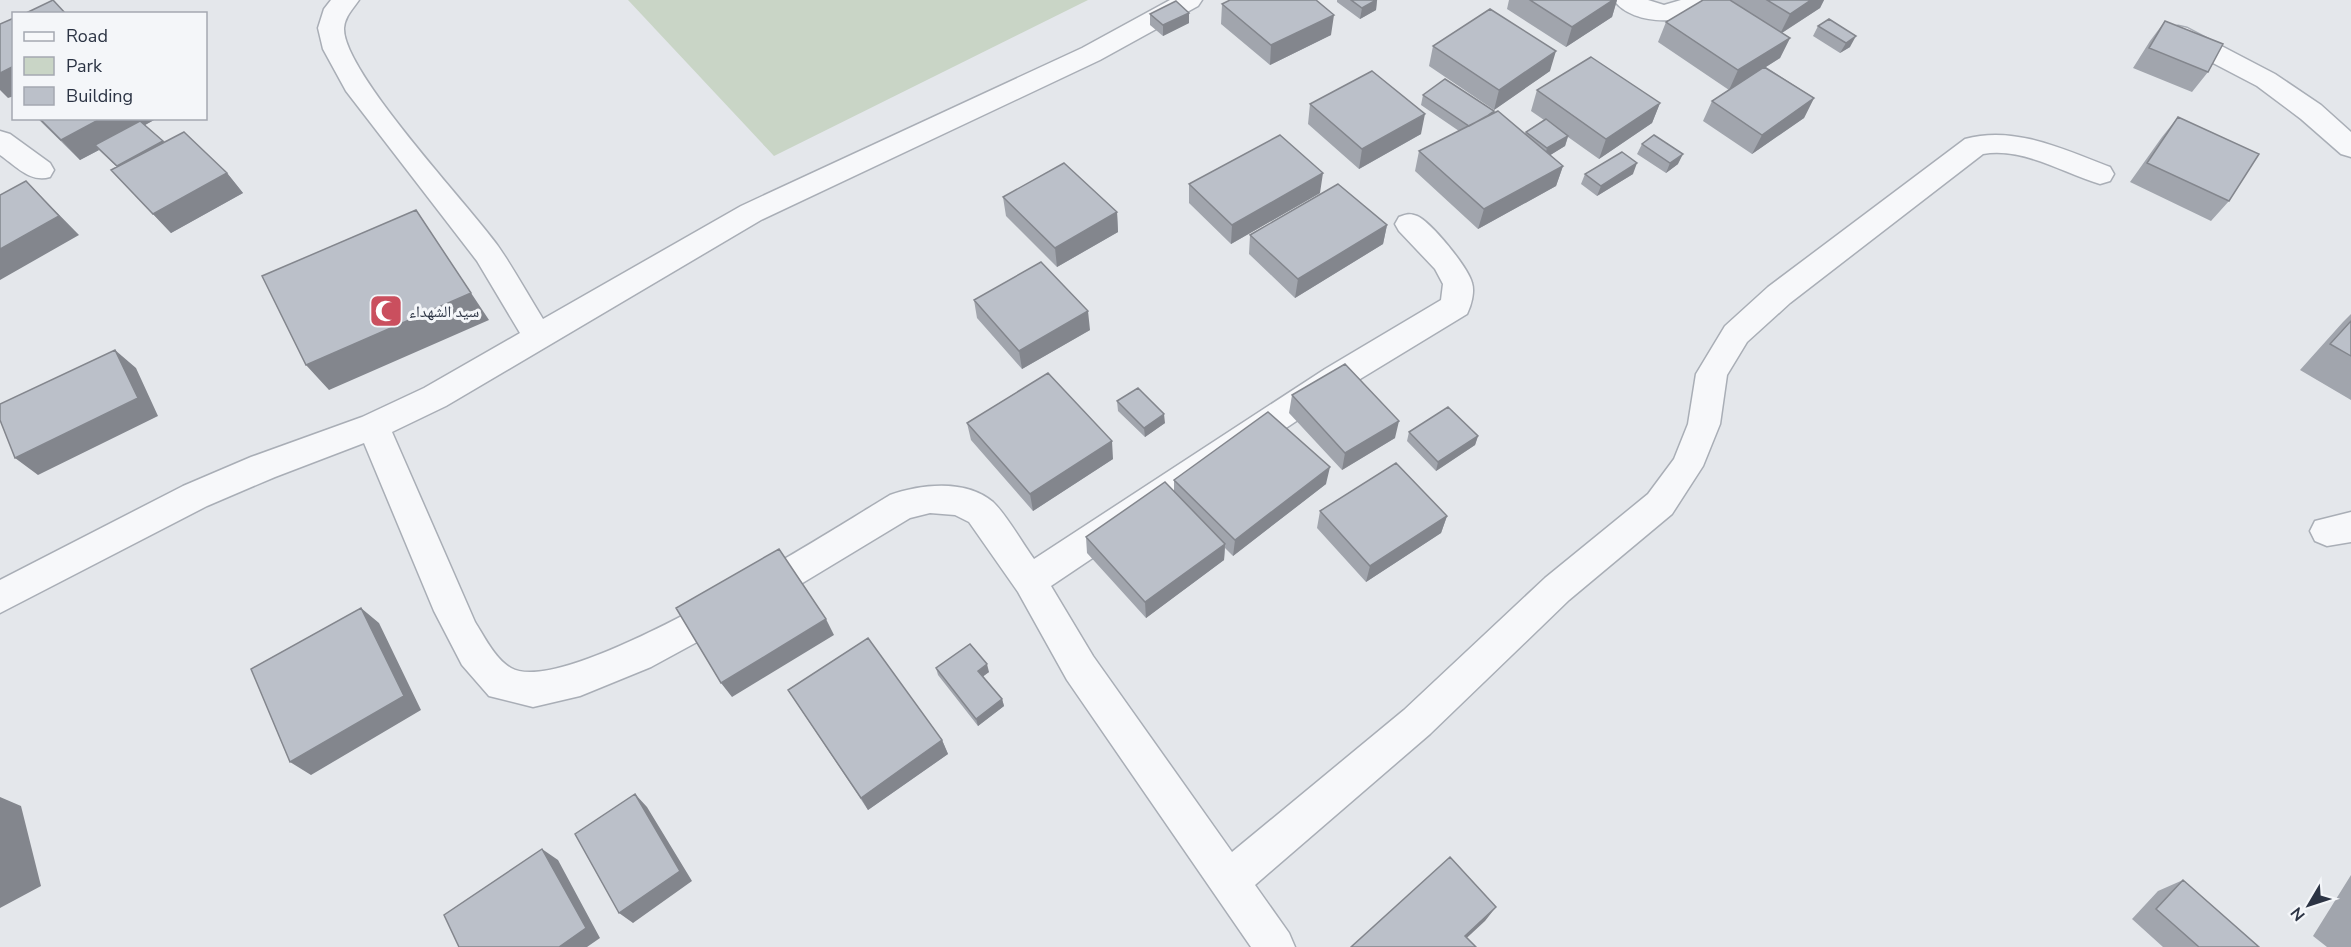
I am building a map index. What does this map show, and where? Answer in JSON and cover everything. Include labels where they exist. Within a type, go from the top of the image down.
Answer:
[{"type":"street","points":[[346,0],[337,9],[331,28],[336,49],[359,91],[487,253],[538,337]]},
{"type":"street","points":[[0,597],[195,496],[262,467],[373,426],[435,397],[666,260],[751,213],[1091,54],[1189,0]]},
{"type":"street","points":[[1627,0],[1651,11],[1667,15],[1700,0]]},
{"type":"street","points":[[2170,30],[2266,80],[2311,112],[2351,147]]},
{"type":"street","points":[[0,141],[40,170]]},
{"type":"street","points":[[1229,881],[1417,722],[1557,589],[1660,504],[1687,466],[1704,424],[1712,374],[1736,334],[1779,295],[1975,146],[1997,143],[2015,147],[2100,174]]},
{"type":"street","points":[[1030,581],[1336,378],[1456,306],[1458,284],[1445,261],[1409,224]]},
{"type":"street","points":[[373,426],[465,639],[490,673],[503,685],[522,692],[565,685],[618,665],[679,637],[902,505],[930,499],[958,501],[981,512],[1030,581],[1080,668],[1275,947]]},
{"type":"green space","points":[[628,0],[1088,0],[774,156]]},
{"type":"building","points":[[53,0],[64,12],[28,12]]},
{"type":"building","points":[[1230,0],[1316,0],[1334,15],[1271,45],[1222,4]]},
{"type":"building","points":[[1351,0],[1376,0],[1362,8]]},
{"type":"building","points":[[1530,0],[1613,0],[1572,27]]},
{"type":"building","points":[[1703,0],[1730,0],[1790,38],[1738,70],[1666,22]]},
{"type":"building","points":[[1767,0],[1811,0],[1790,14]]},
{"type":"building","points":[[1176,1],[1189,13],[1163,25],[1150,14]]},
{"type":"building","points":[[1490,9],[1556,51],[1499,90],[1433,46]]},
{"type":"building","points":[[12,19],[12,67],[0,73],[0,24]]},
{"type":"building","points":[[1829,19],[1856,36],[1846,43],[1818,26]]},
{"type":"building","points":[[2165,21],[2223,44],[2208,72],[2149,48]]},
{"type":"building","points":[[1591,57],[1660,103],[1606,139],[1537,90]]},
{"type":"building","points":[[1764,67],[1814,98],[1762,135],[1712,101]]},
{"type":"building","points":[[1372,71],[1425,114],[1362,149],[1310,104]]},
{"type":"building","points":[[1445,79],[1494,111],[1469,126],[1423,95]]},
{"type":"building","points":[[1498,111],[1563,166],[1484,209],[1419,151]]},
{"type":"building","points":[[2178,117],[2259,154],[2229,201],[2147,163]]},
{"type":"building","points":[[1546,119],[1568,136],[1547,148],[1526,132]]},
{"type":"building","points":[[41,120],[98,120],[61,140]]},
{"type":"building","points":[[140,121],[163,141],[117,166],[95,145]]},
{"type":"building","points":[[184,132],[227,173],[153,214],[111,170]]},
{"type":"building","points":[[1280,135],[1323,173],[1232,225],[1189,184]]},
{"type":"building","points":[[1654,135],[1683,154],[1670,163],[1642,144]]},
{"type":"building","points":[[1622,152],[1637,163],[1601,186],[1585,174]]},
{"type":"building","points":[[1064,163],[1117,212],[1055,248],[1003,197]]},
{"type":"building","points":[[26,181],[59,216],[0,249],[0,195]]},
{"type":"building","points":[[1338,184],[1387,225],[1298,279],[1250,235]]},
{"type":"building","name":"سيد الشهداء","points":[[416,210],[471,293],[306,365],[262,276]]},
{"type":"building","points":[[1041,262],[1088,311],[1019,351],[974,300]]},
{"type":"building","points":[[2351,321],[2351,356],[2330,344]]},
{"type":"building","points":[[115,350],[138,398],[15,458],[0,420],[0,404]]},
{"type":"building","points":[[1345,364],[1399,421],[1345,453],[1292,395]]},
{"type":"building","points":[[1048,373],[1112,441],[1030,494],[967,423]]},
{"type":"building","points":[[1138,388],[1164,414],[1144,428],[1117,401]]},
{"type":"building","points":[[1448,407],[1478,436],[1438,462],[1409,432]]},
{"type":"building","points":[[1268,412],[1330,467],[1235,540],[1174,480]]},
{"type":"building","points":[[1396,463],[1447,516],[1370,566],[1320,511]]},
{"type":"building","points":[[1165,482],[1225,544],[1145,602],[1086,537]]},
{"type":"building","points":[[779,549],[826,619],[721,683],[676,608]]},
{"type":"building","points":[[361,608],[404,696],[290,762],[251,669]]},
{"type":"building","points":[[868,638],[942,740],[861,798],[788,690]]},
{"type":"building","points":[[970,644],[987,664],[978,671],[1002,699],[976,719],[936,668]]},
{"type":"building","points":[[635,794],[680,871],[619,913],[575,834]]},
{"type":"building","points":[[542,849],[586,928],[559,947],[459,947],[444,915]]},
{"type":"building","points":[[1450,857],[1496,907],[1465,936],[1476,947],[1351,947]]},
{"type":"building","points":[[2183,880],[2259,947],[2199,947],[2156,909]]},
{"type":"place","name":"سيد الشهداء","points":[[386,311]]}]
